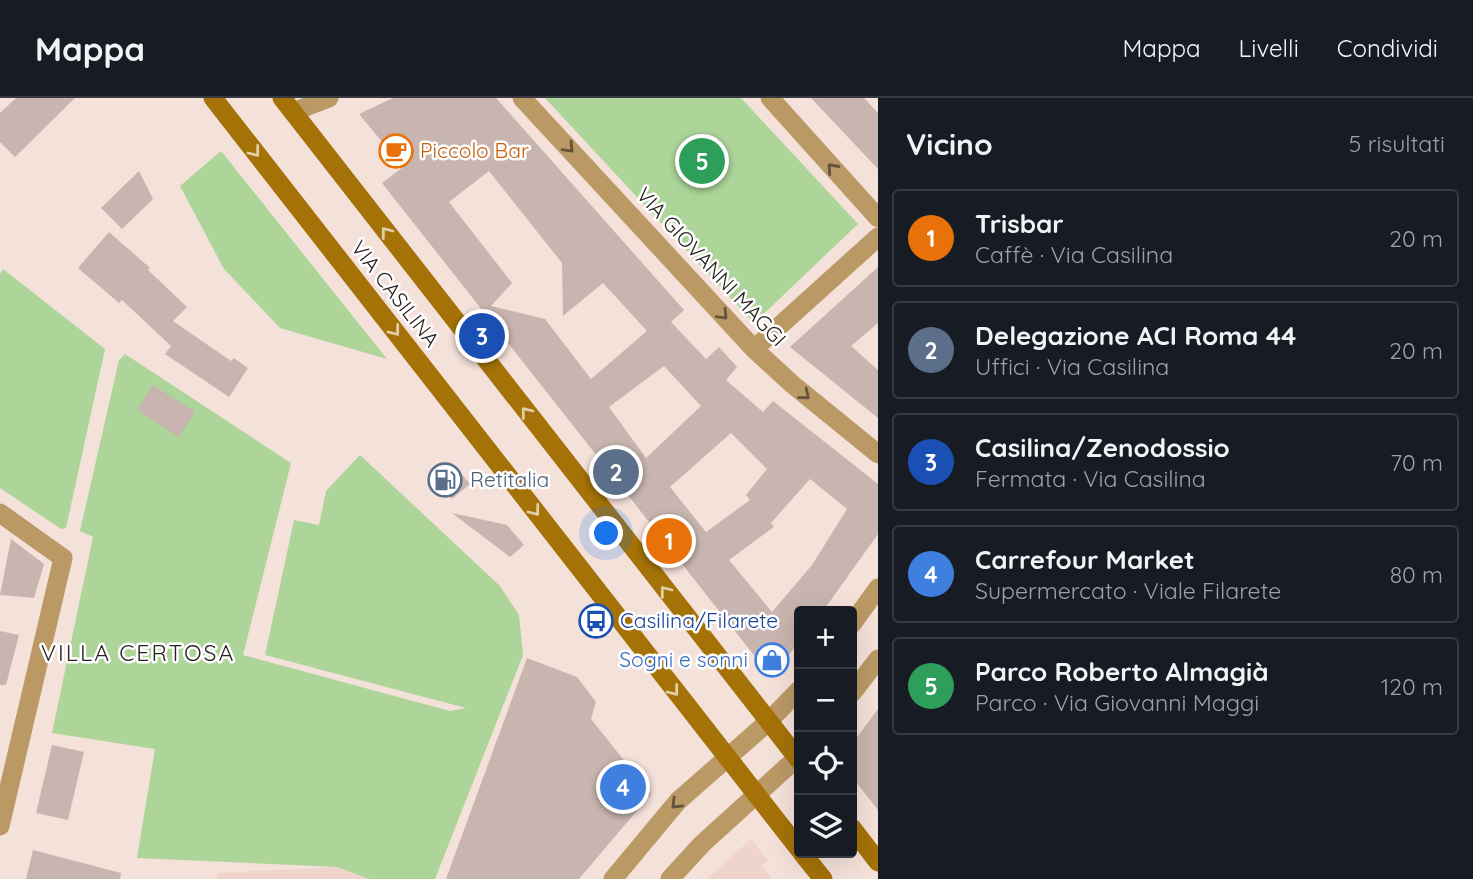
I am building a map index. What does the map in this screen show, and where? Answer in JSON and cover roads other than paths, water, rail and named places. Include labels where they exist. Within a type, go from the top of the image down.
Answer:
[{"type":"main road","name":"VIA CASILINA","points":[[213,98],[794,842]]},
{"type":"main road","name":"VIA CASILINA","points":[[287,105],[794,752]]},
{"type":"main road","points":[[857,835],[878,862]]},
{"type":"main road","name":"VIA CASILINA","points":[[806,858],[823,879]]},
{"type":"street","points":[[287,105],[329,98]]},
{"type":"street","name":"VIA GIOVANNI MAGGI","points":[[522,98],[754,349],[792,384],[878,454]]},
{"type":"street","points":[[770,98],[878,218]]},
{"type":"street","points":[[754,349],[878,237]]},
{"type":"street","points":[[0,513],[63,558],[0,827]]},
{"type":"street","points":[[857,617],[878,588]]},
{"type":"street","points":[[857,686],[878,659]]},
{"type":"street","points":[[613,879],[678,802],[768,722],[794,695]]},
{"type":"street","points":[[670,879],[794,763]]},
{"type":"place","name":"Piccolo Bar","points":[[396,151]]},
{"type":"place","name":"Parco Roberto Almagià","points":[[702,161]]},
{"type":"place","name":"Casilina/Zenodossio","points":[[482,336]]},
{"type":"place","name":"Delegazione ACI Roma 44","points":[[616,472]]},
{"type":"place","name":"Retitalia","points":[[445,480]]},
{"type":"place","name":"Trisbar","points":[[669,541]]},
{"type":"place","name":"Casilina/Filarete","points":[[596,621]]},
{"type":"place","name":"Sogni e sonni","points":[[772,660]]},
{"type":"place","name":"Carrefour Market","points":[[623,787]]},
{"type":"district","name":"VILLA CERTOSA","points":[[138,653]]}]
